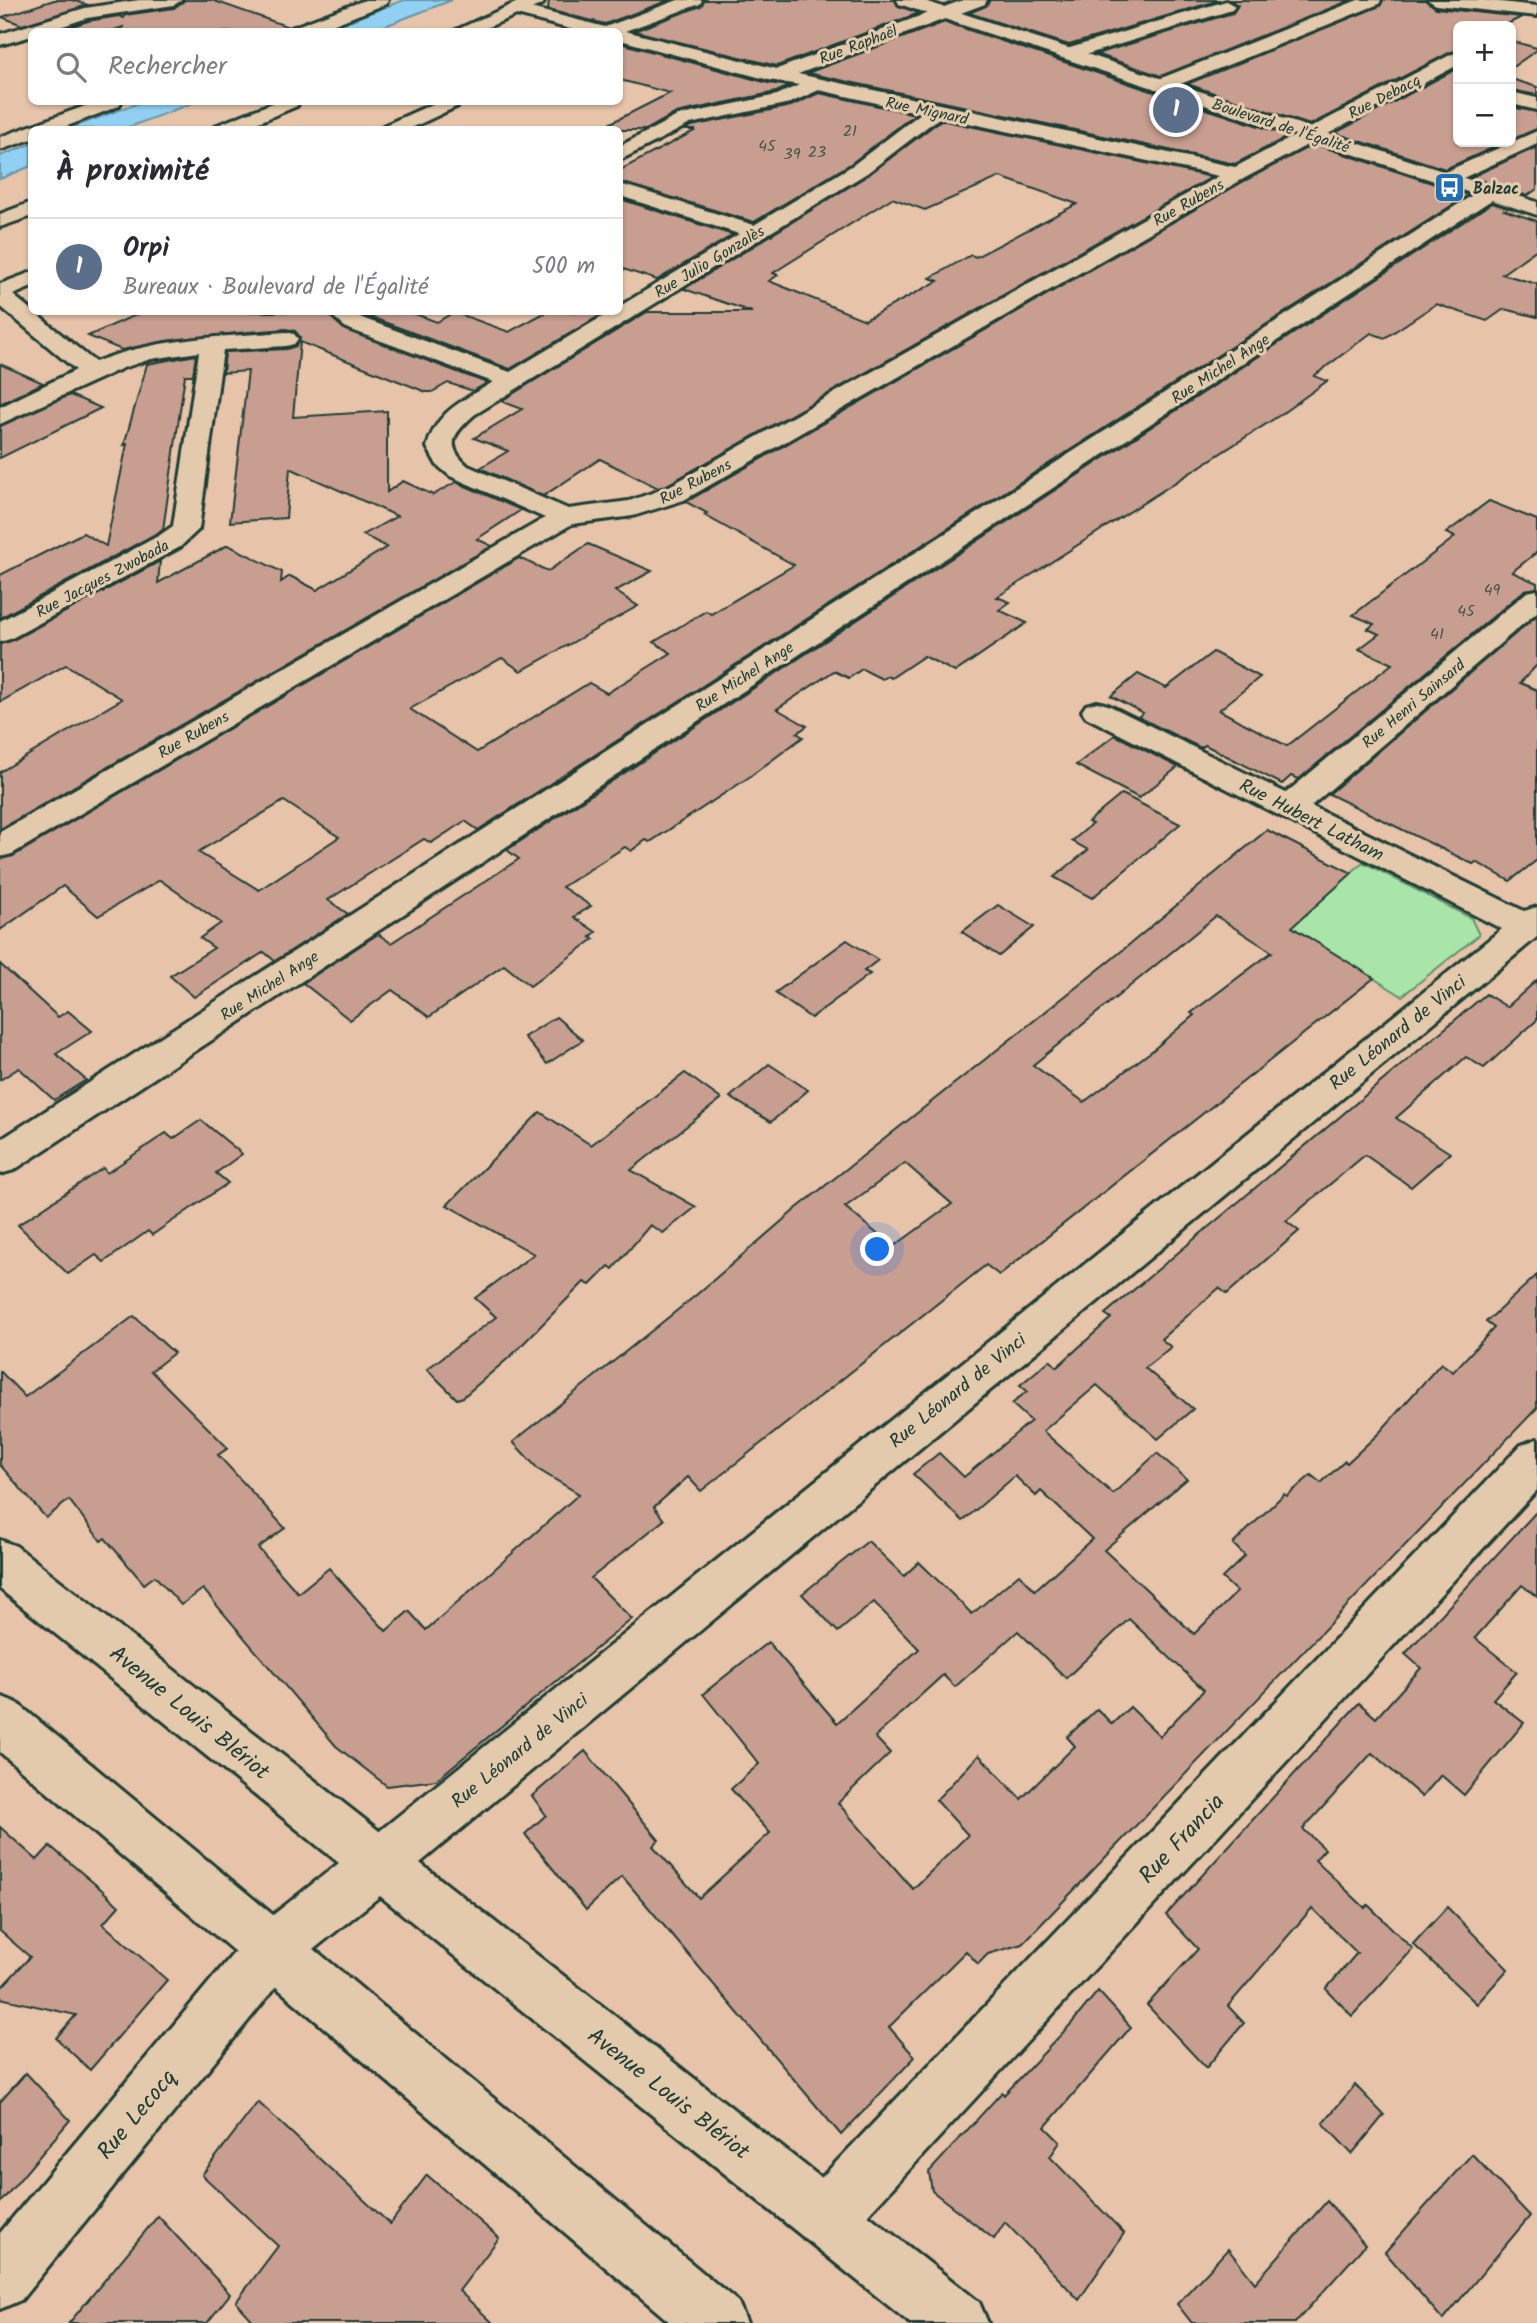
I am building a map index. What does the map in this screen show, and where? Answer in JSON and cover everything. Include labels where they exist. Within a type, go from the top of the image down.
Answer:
[{"type":"street","points":[[36,28],[75,15],[174,0]]},
{"type":"street","points":[[306,28],[380,0]]},
{"type":"street","points":[[470,28],[537,0]]},
{"type":"street","points":[[616,28],[694,0]]},
{"type":"street","name":"Boulevard de l'Égalité","points":[[905,0],[1537,209]]},
{"type":"street","name":"Rue Raphaël","points":[[775,76],[979,0]]},
{"type":"street","points":[[1161,85],[1373,0]]},
{"type":"street","points":[[1436,0],[1537,11]]},
{"type":"street","points":[[1069,54],[1226,6]]},
{"type":"street","points":[[515,9],[589,28]]},
{"type":"street","points":[[1520,27],[1537,18]]},
{"type":"street","points":[[0,40],[28,31]]},
{"type":"street","name":"Rue Mignard","points":[[623,36],[814,85],[1237,174]]},
{"type":"street","name":"Rue Debacq","points":[[1310,134],[1453,61]]},
{"type":"street","points":[[684,120],[701,85],[726,63]]},
{"type":"street","points":[[1419,78],[1445,83]]},
{"type":"street","points":[[623,152],[684,120],[783,99],[814,85]]},
{"type":"street","points":[[1516,99],[1537,104]]},
{"type":"street","points":[[48,126],[103,105]]},
{"type":"street","points":[[232,126],[283,105]]},
{"type":"street","points":[[406,126],[445,105]]},
{"type":"street","name":"Rue Julio Gonzalès","points":[[623,313],[860,169],[935,112]]},
{"type":"street","points":[[0,144],[28,134]]},
{"type":"street","name":"Rue Rubens","points":[[0,846],[565,517],[633,508],[675,494],[1310,134]]},
{"type":"street","points":[[1445,179],[1537,137]]},
{"type":"street","points":[[623,191],[757,232]]},
{"type":"street","name":"Rue Michel Ange","points":[[0,1159],[1489,193]]},
{"type":"street","points":[[0,221],[28,210]]},
{"type":"street","points":[[28,281],[0,294],[93,372]]},
{"type":"street","points":[[342,315],[354,323],[512,381]]},
{"type":"street","name":"Rue Julio Gonzalès","points":[[565,517],[459,471],[441,453],[440,440],[450,422],[621,315]]},
{"type":"street","points":[[0,417],[93,372],[144,354],[212,344],[286,339]]},
{"type":"street","name":"Rue Jacques Zwobada","points":[[0,633],[170,541],[186,529],[212,344]]},
{"type":"street","name":"Rue Henri Sainsard","points":[[1290,807],[1537,598]]},
{"type":"street","name":"Rue Hubert Latham","points":[[1097,711],[1532,923]]},
{"type":"street","name":"Rue Léonard de Vinci","points":[[379,1864],[1532,923]]},
{"type":"street","name":"Rue Francia","points":[[825,2217],[1537,1459]]},
{"type":"street","name":"Avenue Louis Blériot","points":[[0,1561],[958,2323]]},
{"type":"street","points":[[0,1720],[717,2323]]},
{"type":"street","points":[[272,1949],[379,1864]]},
{"type":"street","name":"Rue Lecocq","points":[[0,2278],[272,1949]]},
{"type":"green space","points":[[1363,862],[1471,918],[1479,935],[1402,996],[1292,927]]},
{"type":"water","points":[[404,0],[452,0],[380,28],[330,28]]},
{"type":"water","points":[[133,105],[187,105],[132,126],[76,126]]},
{"type":"water","points":[[28,145],[28,167],[0,179],[0,156]]},
{"type":"building","points":[[54,0],[73,0],[88,5],[22,25],[2,17]]},
{"type":"building","points":[[184,0],[212,0],[289,27],[67,28],[88,21],[119,16],[124,18],[125,15],[174,8]]},
{"type":"building","points":[[549,0],[670,0],[605,24],[548,10]]},
{"type":"building","points":[[704,0],[895,0],[898,6],[919,13],[777,66],[634,31],[701,6]]},
{"type":"building","points":[[990,0],[1220,0],[1069,45],[969,13],[986,6]]},
{"type":"building","points":[[1230,0],[1351,0],[1161,76],[1096,54],[1233,13],[1238,5]]},
{"type":"building","points":[[1383,0],[1426,0],[1436,8],[1522,17],[1514,21],[1453,21],[1453,52],[1310,125],[1187,84],[1380,6]]},
{"type":"building","points":[[945,22],[1289,136],[1235,164],[807,73]]},
{"type":"building","points":[[1516,42],[1537,50],[1516,65]]},
{"type":"building","points":[[623,44],[768,83],[790,86],[776,92],[676,113],[646,130],[623,130],[623,126],[605,126],[670,93],[623,81]]},
{"type":"building","points":[[1453,71],[1453,147],[1495,147],[1445,169],[1335,133]]},
{"type":"building","points":[[1516,81],[1537,87],[1537,95],[1516,91]]},
{"type":"building","points":[[819,93],[915,114],[852,163],[754,222],[623,183],[623,168],[696,130],[685,130],[691,126],[791,106]]},
{"type":"building","points":[[1516,108],[1537,112],[1537,129],[1516,138]]},
{"type":"building","points":[[941,120],[1212,177],[665,486],[658,488],[600,459],[543,496],[480,468],[508,451],[474,438],[522,409],[501,401],[647,312],[752,312],[684,289],[868,175]],"holes":[[[1000,177],[1077,204],[976,257],[971,255],[930,278],[938,281],[865,320],[769,281],[778,275],[773,273],[892,198],[925,210]]]},
{"type":"building","points":[[1314,144],[1468,195],[478,830],[465,821],[431,843],[424,839],[328,900],[348,914],[275,961],[264,952],[194,997],[170,976],[214,948],[200,938],[221,923],[160,880],[98,916],[63,886],[0,930],[0,859],[13,856],[519,558],[548,571],[588,544],[652,571],[615,591],[638,606],[521,671],[502,658],[410,709],[477,752],[589,683],[607,693],[671,653],[654,642],[706,611],[711,614],[794,565],[704,515],[707,513],[686,502],[1246,180]],"holes":[[[284,801],[339,837],[259,890],[198,852]]]},
{"type":"building","points":[[1537,147],[1537,189],[1527,196],[1471,177]]},
{"type":"building","points":[[623,200],[733,235],[657,280],[623,269]]},
{"type":"building","points":[[1492,203],[1537,221],[1537,249],[1502,274],[1537,284],[1537,317],[1504,309],[1487,321],[1436,304],[1385,338],[1371,333],[1314,376],[1327,381],[1280,415],[997,597],[1010,602],[999,610],[1027,623],[955,672],[924,656],[891,678],[887,676],[882,679],[862,669],[849,678],[834,671],[777,709],[807,726],[797,733],[803,737],[748,778],[650,842],[646,840],[631,851],[625,847],[562,887],[591,906],[574,917],[596,932],[590,937],[594,939],[530,986],[504,965],[429,1017],[392,990],[350,1020],[303,983],[378,934],[391,943],[519,859],[507,850]]},
{"type":"building","points":[[135,315],[329,315],[345,330],[487,383],[473,391],[448,383],[432,392],[426,392],[300,342],[293,417],[387,411],[387,492],[403,481],[433,495],[456,482],[521,510],[477,539],[492,546],[0,829],[0,772],[122,699],[66,665],[0,702],[0,644],[11,641],[160,561],[158,583],[228,545],[282,572],[281,582],[290,576],[317,590],[387,547],[363,535],[397,516],[290,468],[286,518],[230,522],[248,371],[223,373],[225,352],[287,349],[296,346],[300,337],[295,331],[286,329],[237,333],[165,341],[122,350],[88,336]]},
{"type":"building","points":[[365,315],[418,315],[437,322],[449,315],[462,315],[509,332],[540,315],[601,315],[510,369]]},
{"type":"building","points":[[196,355],[193,375],[185,375],[163,530],[0,618],[0,575],[83,533],[106,546],[127,444],[124,445],[147,364]]},
{"type":"building","points":[[0,364],[43,383],[0,404]]},
{"type":"building","points":[[70,395],[101,408],[0,458],[0,426]]},
{"type":"building","points":[[1489,501],[1537,520],[1537,552],[1512,572],[1537,583],[1537,588],[1525,590],[1299,779],[1291,776],[1282,784],[1205,745],[1201,748],[1138,717],[1143,713],[1111,696],[1138,674],[1166,688],[1213,652],[1260,677],[1219,710],[1287,746],[1392,664],[1359,649],[1379,634],[1368,629],[1374,624],[1353,615],[1455,537],[1446,533]]},
{"type":"building","points":[[1537,615],[1537,665],[1520,683],[1537,690],[1537,860],[1510,881],[1476,862],[1473,864],[1329,794]]},
{"type":"building","points":[[1115,735],[1178,767],[1139,798],[1076,765]]},
{"type":"building","points":[[1122,794],[1180,824],[1092,898],[1054,877],[1088,850],[1072,841],[1092,824],[1088,822]]},
{"type":"building","points":[[1267,830],[1352,873],[1292,927],[1374,978],[999,1275],[986,1265],[701,1491],[688,1477],[654,1507],[664,1520],[591,1578],[632,1619],[436,1780],[387,1786],[336,1746],[203,1589],[181,1605],[155,1576],[144,1584],[105,1538],[101,1541],[69,1500],[46,1518],[0,1465],[0,1371],[25,1397],[134,1316],[174,1353],[151,1371],[228,1448],[218,1455],[285,1528],[258,1548],[298,1593],[329,1568],[386,1631],[409,1611],[426,1630],[579,1494],[539,1470],[513,1442],[695,1296],[797,1208],[1112,959]],"holes":[[[1216,916],[1272,952],[1191,1013],[1194,1015],[1153,1050],[1084,1102],[1033,1065]],[[905,1163],[952,1204],[893,1247],[845,1207]]]},
{"type":"building","points":[[998,905],[1034,927],[999,956],[962,932]]},
{"type":"building","points":[[847,940],[878,960],[864,971],[870,974],[811,1018],[775,993]]},
{"type":"building","points":[[0,964],[58,1017],[68,1011],[92,1031],[56,1054],[86,1080],[54,1100],[19,1068],[0,1080]]},
{"type":"building","points":[[1537,980],[1537,1020],[1484,1068],[1466,1057],[1396,1118],[1450,1153],[1411,1187],[1365,1155],[1286,1221],[1299,1231],[1227,1294],[1219,1288],[1161,1339],[1171,1347],[1145,1368],[1193,1409],[1158,1439],[1097,1385],[1043,1431],[1113,1494],[1157,1453],[1187,1479],[1104,1550],[1194,1634],[1237,1592],[1222,1578],[1245,1556],[1233,1544],[1284,1494],[1287,1496],[1311,1475],[1321,1483],[1345,1461],[1347,1463],[1379,1433],[1441,1363],[1453,1372],[1494,1328],[1486,1322],[1537,1275],[1537,1408],[1022,1944],[988,1954],[978,1964],[966,1951],[889,2027],[915,2057],[841,2135],[622,1876],[586,1910],[525,1834],[546,1815],[532,1796],[585,1751],[659,1840],[653,1846],[699,1898],[770,1833],[731,1789],[759,1764],[703,1694],[768,1642],[837,1723],[919,1649],[874,1602],[838,1632],[802,1594],[868,1541],[904,1576],[919,1562],[972,1614],[1019,1574],[1035,1590],[1092,1539],[1041,1491],[1036,1496],[1015,1476],[963,1521],[913,1474],[939,1453],[964,1477],[1031,1421],[1012,1404],[1027,1391],[1020,1385],[1050,1360],[1057,1367],[1111,1318],[1105,1314],[1486,994],[1507,1007]],"holes":[[[1129,1619],[1204,1690],[1160,1736],[1130,1707],[1112,1724],[1097,1709],[1067,1737],[1075,1746],[1021,1799],[979,1755],[936,1800],[968,1835],[913,1889],[838,1803],[890,1753],[875,1737],[943,1675],[955,1687],[1018,1631],[1066,1678]]]},
{"type":"building","points":[[556,1017],[583,1040],[547,1064],[524,1037]]},
{"type":"building","points":[[769,1064],[808,1090],[771,1122],[730,1097]]},
{"type":"building","points":[[685,1073],[721,1099],[631,1170],[696,1207],[663,1233],[650,1225],[613,1269],[609,1266],[590,1285],[584,1282],[512,1355],[463,1397],[457,1399],[427,1369],[496,1317],[475,1298],[534,1254],[447,1205],[540,1112],[591,1145]]},
{"type":"building","points":[[201,1120],[242,1154],[216,1173],[228,1183],[152,1235],[148,1231],[104,1262],[96,1255],[68,1274],[18,1225],[103,1168],[107,1173],[166,1133],[173,1139]]},
{"type":"building","points":[[1537,1511],[1537,1597],[1522,1585],[1475,1638],[1517,1672],[1493,1699],[1524,1723],[1464,1795],[1441,1775],[1422,1797],[1372,1753],[1303,1829],[1325,1849],[1315,1860],[1365,1908],[1368,1905],[1413,1949],[1352,2016],[1326,1989],[1357,1953],[1312,1908],[1228,2006],[1244,2023],[1206,2068],[1147,2005],[1198,1949],[1166,1915],[1359,1703],[1376,1718],[1421,1668],[1405,1654]]},
{"type":"building","points":[[0,1827],[37,1860],[50,1846],[102,1890],[119,1906],[103,1924],[167,1980],[90,2070],[56,2038],[76,2015],[0,1998],[0,1989],[30,1957],[0,1931]]},
{"type":"building","points":[[1447,1907],[1508,1969],[1477,2004],[1413,1944]]},
{"type":"building","points":[[1098,1991],[1131,2027],[1045,2127],[1060,2142],[1050,2157],[1124,2233],[1079,2300],[1005,2222],[994,2239],[932,2191],[929,2172],[1002,2092],[1004,2095],[1071,2024]]},
{"type":"building","points":[[26,2073],[70,2120],[0,2203],[0,2102]]},
{"type":"building","points":[[1355,2085],[1384,2115],[1352,2154],[1323,2123]]},
{"type":"building","points":[[258,2102],[390,2224],[427,2175],[499,2238],[459,2291],[493,2323],[255,2323],[236,2302],[278,2246],[202,2175]]},
{"type":"building","points":[[1472,2154],[1530,2216],[1443,2320],[1385,2252]]},
{"type":"building","points":[[1327,2201],[1365,2245],[1295,2323],[1192,2323],[1177,2304],[1228,2249],[1255,2283]]},
{"type":"building","points":[[158,2216],[230,2294],[207,2323],[69,2323]]},
{"type":"place","name":"Orpi","points":[[1176,110]]},
{"type":"place","name":"Balzac","points":[[1450,188]]}]
